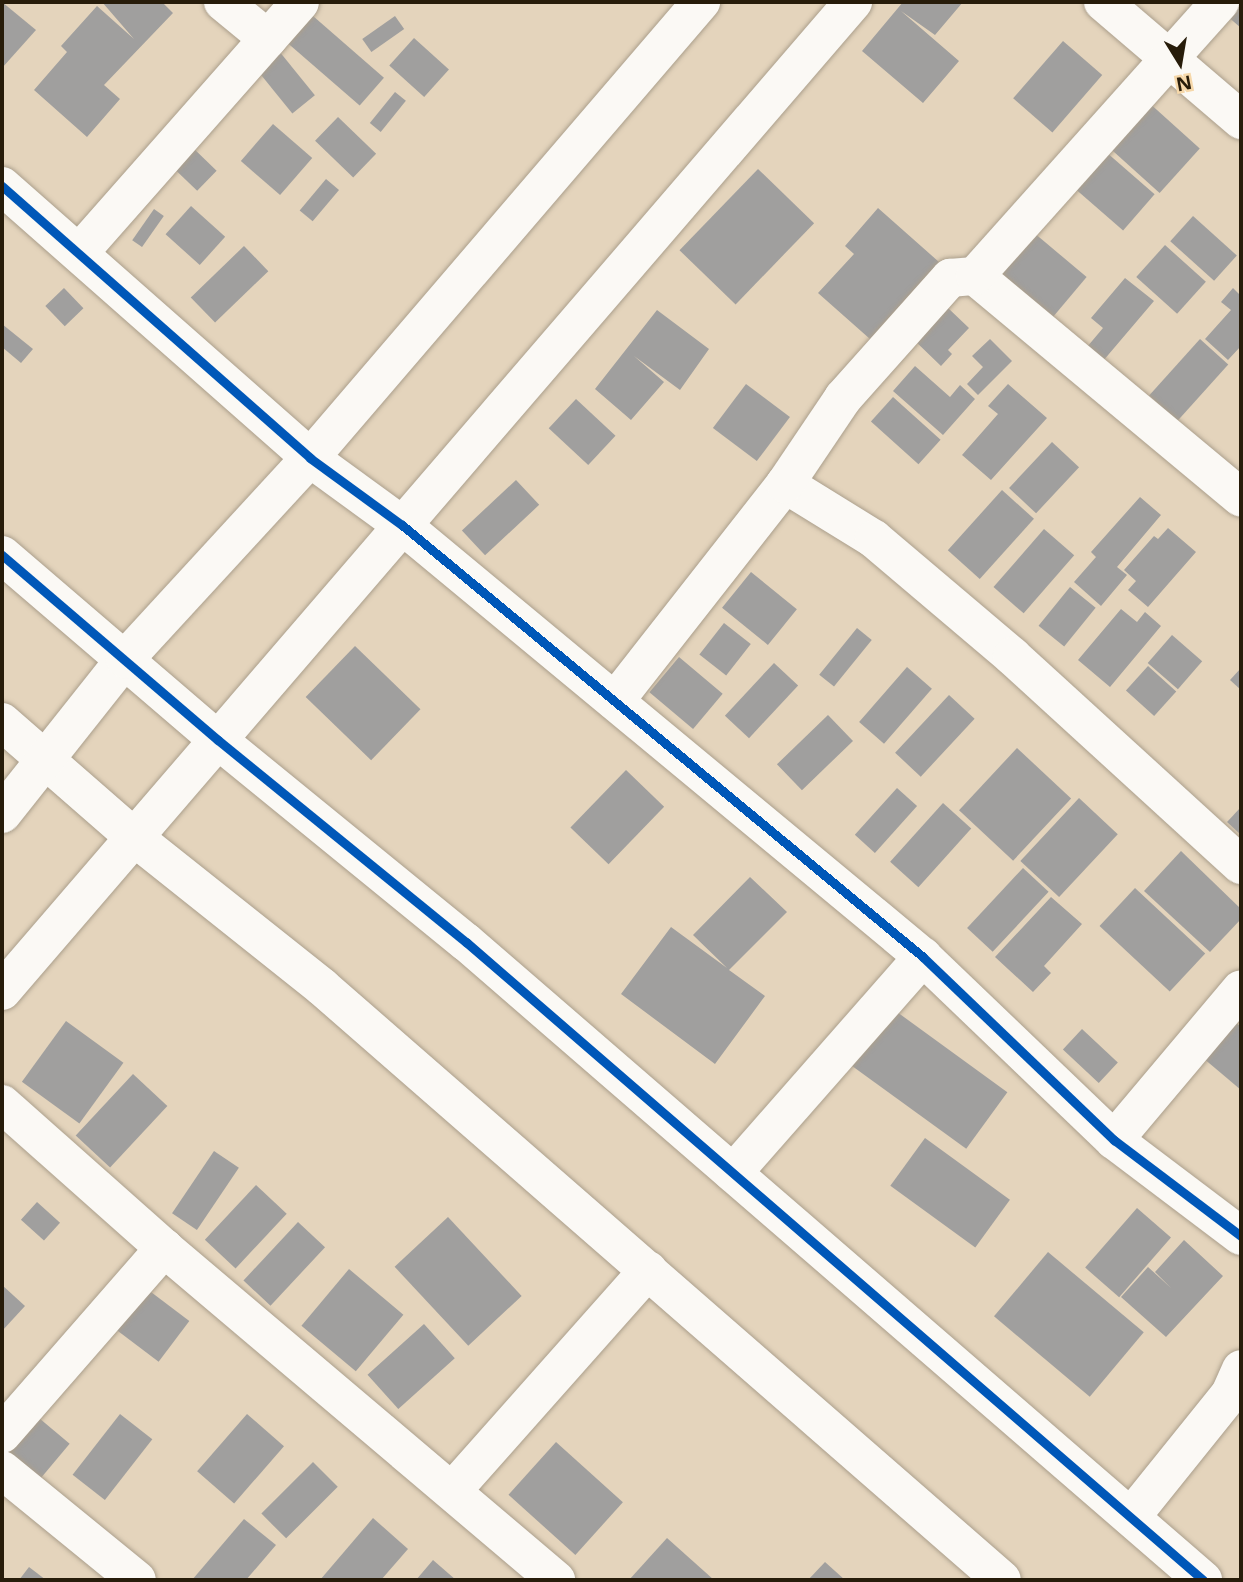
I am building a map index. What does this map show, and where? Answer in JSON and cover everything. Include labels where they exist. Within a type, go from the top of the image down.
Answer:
[{"type":"street","points":[[223,2],[268,39]]},
{"type":"street","points":[[79,253],[300,2]]},
{"type":"street","points":[[2,814],[125,659],[310,458],[701,2]]},
{"type":"street","points":[[2,991],[853,2]]},
{"type":"street","points":[[1103,2],[1241,120]]},
{"type":"street","points":[[615,701],[785,484],[843,398],[950,278],[975,276],[1220,2]]},
{"type":"street","points":[[2,186],[310,458],[402,525],[923,957],[1114,1140],[1241,1237]]},
{"type":"street","points":[[975,276],[1241,498]]},
{"type":"street","points":[[785,484],[874,539],[1012,656],[1241,865]]},
{"type":"street","points":[[2,555],[218,740],[466,942],[1203,1580]]},
{"type":"street","points":[[2,722],[135,838],[322,987],[1002,1580]]},
{"type":"street","points":[[733,1173],[923,957]]},
{"type":"street","points":[[1114,1140],[1241,989]]},
{"type":"street","points":[[2,1104],[164,1248],[453,1490],[556,1580]]},
{"type":"street","points":[[2,1434],[164,1248]]},
{"type":"street","points":[[453,1490],[648,1270]]},
{"type":"street","points":[[1131,1517],[1230,1394],[1241,1369]]},
{"type":"street","points":[[2,1470],[137,1580]]},
{"type":"building","points":[[2,2],[36,30],[2,68]]},
{"type":"building","points":[[102,2],[162,2],[173,13],[104,85],[120,99],[87,137],[34,90],[67,52],[61,46],[97,6],[134,39]]},
{"type":"building","points":[[903,2],[963,2],[935,35],[901,11],[959,61],[923,103],[862,51]]},
{"type":"building","points":[[1237,2],[1241,2],[1241,28],[1226,15]]},
{"type":"building","points":[[313,16],[384,78],[360,106],[289,44]]},
{"type":"building","points":[[395,16],[404,29],[371,52],[362,39]]},
{"type":"building","points":[[414,38],[449,69],[424,97],[389,65]]},
{"type":"building","points":[[1063,41],[1102,75],[1052,132],[1013,98]]},
{"type":"building","points":[[279,51],[315,95],[292,114],[256,69]]},
{"type":"building","points":[[395,92],[406,101],[381,132],[370,123]]},
{"type":"building","points":[[1147,101],[1200,149],[1160,193],[1107,146]]},
{"type":"building","points":[[338,117],[376,154],[353,178],[315,141]]},
{"type":"building","points":[[273,124],[312,158],[280,195],[241,161]]},
{"type":"building","points":[[190,145],[217,171],[197,191],[171,165]]},
{"type":"building","points":[[1098,145],[1155,194],[1123,230],[1067,181]]},
{"type":"building","points":[[758,169],[814,223],[736,304],[680,250]]},
{"type":"building","points":[[326,179],[339,190],[313,221],[300,210]]},
{"type":"building","points":[[191,206],[225,237],[200,265],[166,234]]},
{"type":"building","points":[[878,208],[939,262],[870,339],[818,293],[854,254],[845,246]]},
{"type":"building","points":[[154,209],[164,216],[142,247],[132,240]]},
{"type":"building","points":[[1193,216],[1237,255],[1214,281],[1170,241]]},
{"type":"building","points":[[1033,232],[1087,277],[1052,318],[998,273]]},
{"type":"building","points":[[1165,245],[1206,282],[1177,314],[1136,277]]},
{"type":"building","points":[[244,246],[268,271],[215,323],[191,297]]},
{"type":"building","points":[[1125,278],[1154,301],[1103,361],[1087,347],[1103,328],[1091,318]]},
{"type":"building","points":[[64,288],[83,308],[65,326],[45,306]]},
{"type":"building","points":[[1233,288],[1241,296],[1241,346],[1228,360],[1205,339],[1231,310],[1221,302]]},
{"type":"building","points":[[948,308],[969,328],[948,350],[952,354],[941,366],[913,339]]},
{"type":"building","points":[[657,310],[709,349],[680,390],[634,356],[664,382],[631,420],[595,389]]},
{"type":"building","points":[[2,324],[33,349],[21,363],[2,347]]},
{"type":"building","points":[[990,339],[1012,361],[978,395],[967,384],[983,367],[972,356]]},
{"type":"building","points":[[1200,339],[1228,364],[1177,421],[1149,395]]},
{"type":"building","points":[[915,366],[950,397],[960,385],[975,399],[943,435],[893,391]]},
{"type":"building","points":[[746,384],[790,417],[757,461],[713,428]]},
{"type":"building","points":[[1008,384],[1047,418],[991,480],[962,455],[998,414],[988,406]]},
{"type":"building","points":[[893,397],[941,440],[918,464],[871,422]]},
{"type":"building","points":[[576,399],[615,436],[588,465],[549,428]]},
{"type":"building","points":[[1052,442],[1079,467],[1036,513],[1009,488]]},
{"type":"building","points":[[516,480],[539,505],[485,555],[462,530]]},
{"type":"building","points":[[1002,490],[1034,519],[980,579],[948,550]]},
{"type":"building","points":[[1140,497],[1161,515],[1117,567],[1127,575],[1101,606],[1074,582],[1096,557],[1091,552]]},
{"type":"building","points":[[1168,528],[1196,552],[1148,607],[1128,590],[1136,581],[1124,570],[1154,536],[1158,539]]},
{"type":"building","points":[[1044,529],[1074,555],[1024,613],[993,587]]},
{"type":"building","points":[[751,572],[797,609],[768,645],[722,608]]},
{"type":"building","points":[[1070,587],[1096,608],[1064,647],[1039,626]]},
{"type":"building","points":[[1121,609],[1137,622],[1145,612],[1161,626],[1110,687],[1078,660]]},
{"type":"building","points":[[724,623],[751,644],[726,675],[699,655]]},
{"type":"building","points":[[857,628],[872,640],[834,687],[819,675]]},
{"type":"building","points":[[1172,635],[1202,661],[1178,689],[1148,663]]},
{"type":"building","points":[[355,646],[420,709],[371,760],[306,697]]},
{"type":"building","points":[[679,657],[723,694],[693,729],[649,692]]},
{"type":"building","points":[[774,663],[798,686],[749,738],[725,716]]},
{"type":"building","points":[[1148,666],[1176,691],[1154,716],[1126,691]]},
{"type":"building","points":[[907,667],[932,689],[884,744],[859,722]]},
{"type":"building","points":[[1241,668],[1241,690],[1230,680]]},
{"type":"building","points":[[949,695],[975,719],[921,777],[895,753]]},
{"type":"building","points":[[828,715],[853,741],[802,790],[777,764]]},
{"type":"building","points":[[1017,748],[1071,798],[1013,861],[959,810]]},
{"type":"building","points":[[626,770],[664,807],[609,864],[570,828]]},
{"type":"building","points":[[897,788],[917,806],[875,853],[855,835]]},
{"type":"building","points":[[1079,798],[1118,834],[1059,897],[1020,861]]},
{"type":"building","points":[[943,803],[971,828],[918,887],[890,862]]},
{"type":"building","points":[[1241,807],[1241,835],[1227,822]]},
{"type":"building","points":[[1181,851],[1241,909],[1241,919],[1210,952],[1144,891]]},
{"type":"building","points":[[1023,868],[1049,892],[993,952],[967,928]]},
{"type":"building","points":[[750,877],[787,912],[729,970],[765,996],[715,1064],[621,994],[671,927],[727,968],[693,935]]},
{"type":"building","points":[[1135,888],[1205,953],[1170,992],[1100,926]]},
{"type":"building","points":[[1051,897],[1082,924],[1044,966],[1051,973],[1033,992],[995,957]]},
{"type":"building","points":[[886,1004],[1007,1092],[966,1149],[845,1061]]},
{"type":"building","points":[[1227,1015],[1241,1027],[1241,1090],[1196,1052]]},
{"type":"building","points":[[66,1021],[123,1063],[79,1123],[22,1082]]},
{"type":"building","points":[[1082,1029],[1118,1062],[1099,1083],[1063,1049]]},
{"type":"building","points":[[133,1074],[167,1106],[110,1167],[76,1135]]},
{"type":"building","points":[[925,1138],[1010,1200],[975,1247],[890,1186]]},
{"type":"building","points":[[214,1151],[239,1168],[197,1230],[172,1213]]},
{"type":"building","points":[[256,1185],[287,1214],[236,1268],[205,1240]]},
{"type":"building","points":[[37,1202],[60,1223],[44,1241],[21,1220]]},
{"type":"building","points":[[1137,1208],[1171,1238],[1119,1297],[1085,1268]]},
{"type":"building","points":[[448,1217],[522,1296],[468,1346],[395,1267]]},
{"type":"building","points":[[298,1222],[325,1247],[271,1306],[243,1281]]},
{"type":"building","points":[[1184,1240],[1223,1276],[1166,1337],[1121,1297],[1148,1267],[1171,1288],[1155,1272]]},
{"type":"building","points":[[1048,1252],[1144,1332],[1090,1397],[994,1316]]},
{"type":"building","points":[[349,1269],[403,1315],[356,1371],[301,1326]]},
{"type":"building","points":[[2,1285],[25,1306],[2,1331]]},
{"type":"building","points":[[143,1286],[189,1321],[159,1362],[112,1327]]},
{"type":"building","points":[[424,1324],[455,1358],[398,1409],[368,1375]]},
{"type":"building","points":[[120,1414],[152,1439],[105,1500],[73,1475]]},
{"type":"building","points":[[247,1414],[284,1446],[234,1504],[197,1471]]},
{"type":"building","points":[[39,1418],[70,1444],[41,1478],[10,1452]]},
{"type":"building","points":[[556,1442],[623,1502],[575,1555],[508,1495]]},
{"type":"building","points":[[313,1462],[338,1487],[286,1538],[261,1514]]},
{"type":"building","points":[[373,1518],[408,1549],[381,1580],[320,1580]]},
{"type":"building","points":[[244,1519],[276,1545],[246,1580],[192,1580]]},
{"type":"building","points":[[667,1538],[714,1580],[629,1580]]},
{"type":"building","points":[[433,1560],[456,1580],[416,1580]]},
{"type":"building","points":[[825,1562],[845,1580],[808,1580]]},
{"type":"building","points":[[29,1567],[46,1580],[19,1580]]},
{"type":"cycle path","points":[[2,186],[310,458],[402,525],[923,957],[1114,1140],[1241,1236]]},
{"type":"cycle path","points":[[2,555],[218,740],[466,942],[1203,1580]]}]
